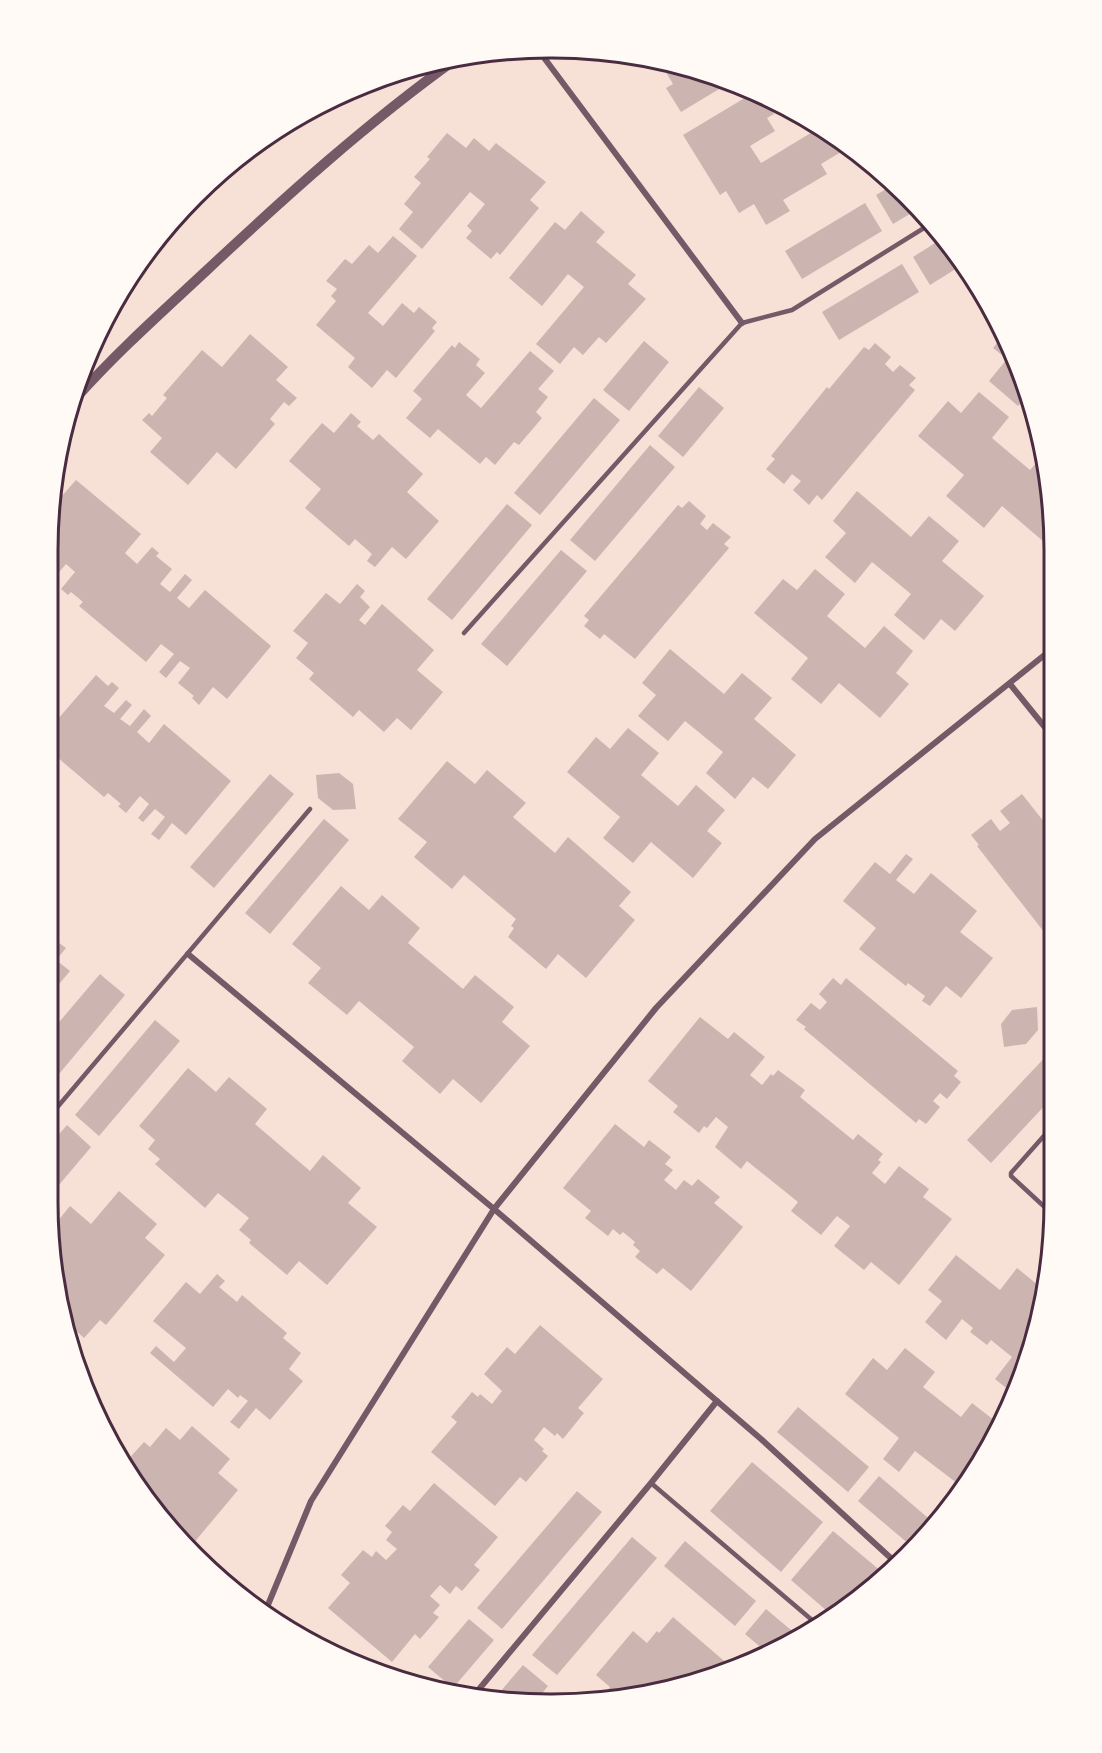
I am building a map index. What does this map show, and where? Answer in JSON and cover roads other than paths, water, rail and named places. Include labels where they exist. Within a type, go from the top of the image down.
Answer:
[{"type":"street","points":[[544,58],[742,323]]},
{"type":"street","points":[[87,386],[158,315],[290,192],[407,94],[438,72]]},
{"type":"street","points":[[268,1605],[311,1501],[494,1209],[656,1008],[815,839],[1044,656]]},
{"type":"street","points":[[1010,684],[1044,726]]},
{"type":"street","points":[[188,954],[494,1209],[761,1438],[891,1557]]},
{"type":"street","points":[[480,1688],[717,1401]]},
{"type":"lane","points":[[464,633],[742,323],[792,310],[923,229]]},
{"type":"lane","points":[[58,1105],[310,809]]},
{"type":"lane","points":[[1044,1136],[1011,1173],[1011,1176],[1044,1206]]},
{"type":"lane","points":[[651,1483],[812,1620]]}]
